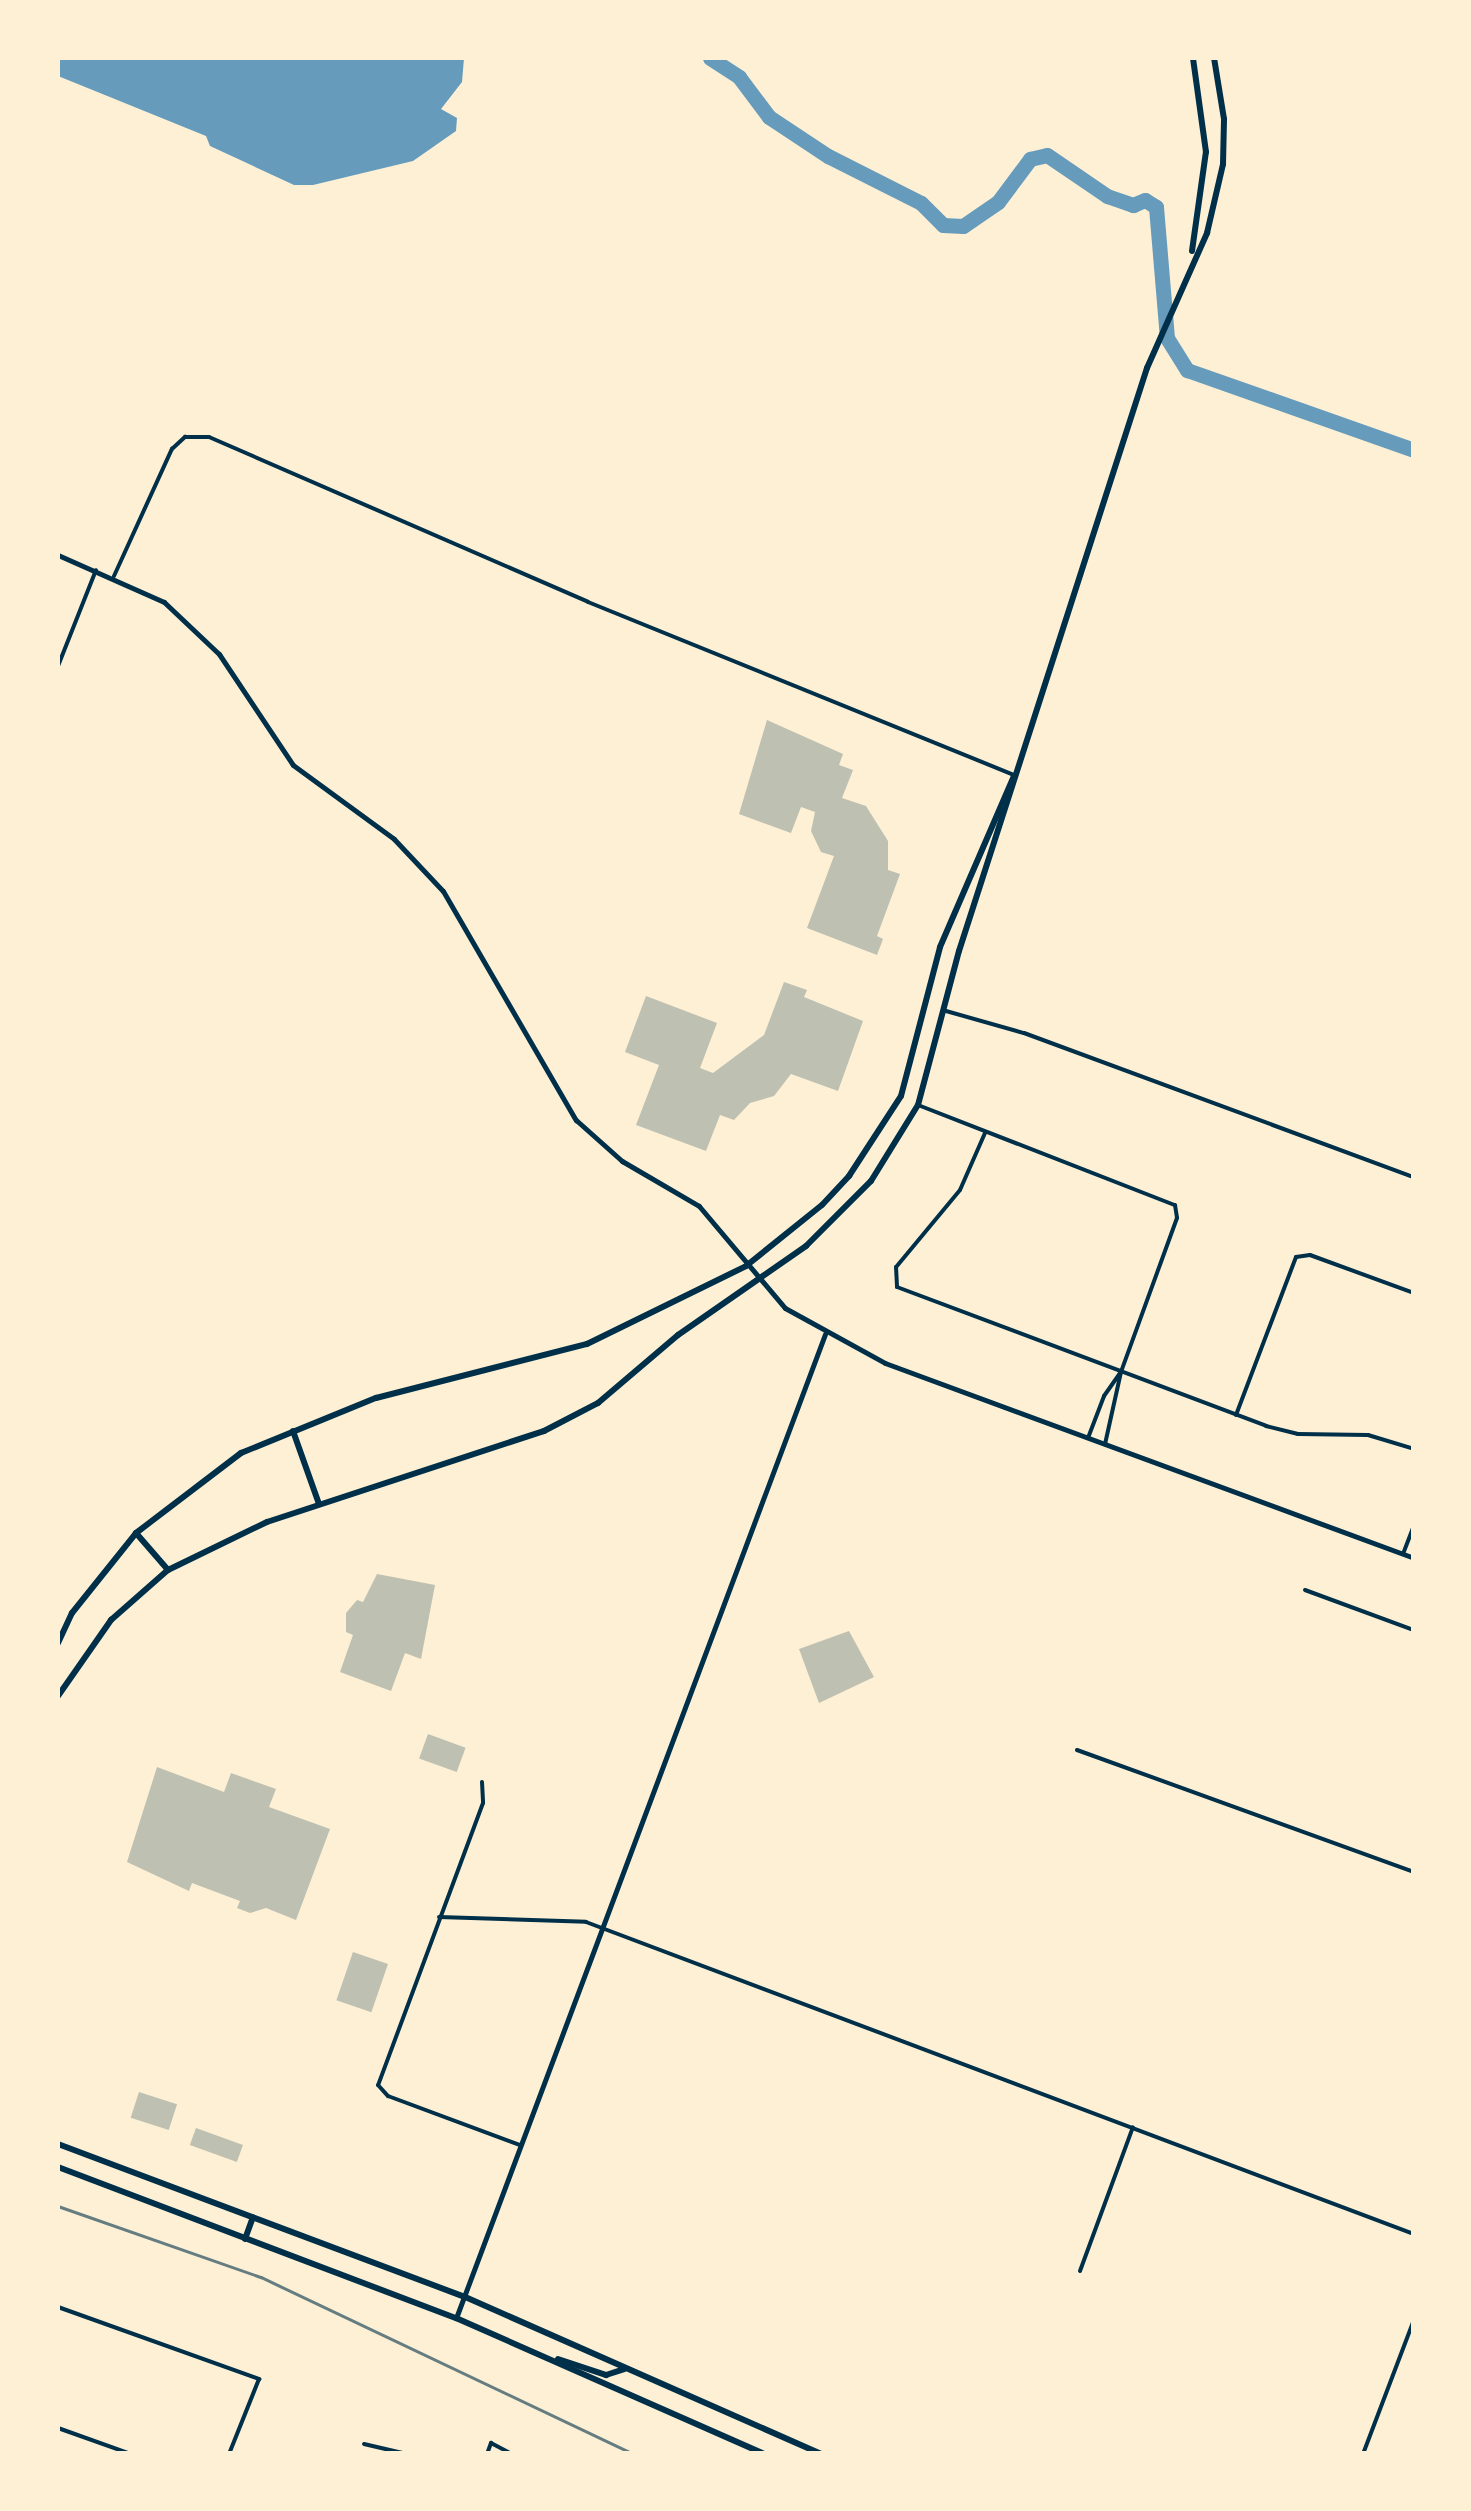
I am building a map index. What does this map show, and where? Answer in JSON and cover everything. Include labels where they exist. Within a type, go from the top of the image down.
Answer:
[{"type":"main road","points":[[1191,257],[1206,152],[1193,58]]},
{"type":"main road","points":[[58,1696],[111,1620],[168,1570],[320,1504],[544,1431],[598,1404],[678,1335],[806,1246],[871,1181],[918,1105],[1014,775],[1147,368],[1191,257],[1206,232],[1223,164],[1224,119],[1214,58]]},
{"type":"main road","points":[[58,1644],[72,1613],[136,1533],[203,1476],[293,1431],[376,1398],[587,1344],[746,1266],[849,1176],[901,1096],[932,983],[971,866],[1014,775]]},
{"type":"main road","points":[[932,983],[951,987]]},
{"type":"main road","points":[[901,1096],[918,1105]]},
{"type":"main road","points":[[293,1431],[320,1504]]},
{"type":"main road","points":[[136,1533],[168,1570]]},
{"type":"main road","points":[[58,2144],[463,2296],[821,2454]]},
{"type":"main road","points":[[58,2167],[456,2318],[764,2454]]},
{"type":"main road","points":[[244,2239],[253,2217]]},
{"type":"main road","points":[[552,2358],[606,2375],[624,2369]]},
{"type":"street","points":[[114,576],[172,448],[185,437],[209,437],[588,602],[1014,775]]},
{"type":"street","points":[[58,555],[114,576],[164,602],[219,654],[293,765],[394,840],[443,891],[576,1120],[613,1155],[699,1206],[757,1281],[825,1334],[1088,1438],[1414,1558]]},
{"type":"street","points":[[58,666],[96,570]]},
{"type":"street","points":[[946,1011],[1024,1033],[1414,1177]]},
{"type":"street","points":[[918,1105],[1177,1209],[1121,1372],[1105,1444]]},
{"type":"street","points":[[985,1133],[960,1190],[892,1277],[917,1296],[1290,1432],[1368,1436],[1414,1449]]},
{"type":"street","points":[[1236,1415],[1300,1254],[1414,1293]]},
{"type":"street","points":[[456,2318],[825,1334]]},
{"type":"street","points":[[1088,1438],[1104,1396],[1121,1372]]},
{"type":"street","points":[[1402,1554],[1414,1525]]},
{"type":"street","points":[[1305,1590],[1414,1630]]},
{"type":"street","points":[[1077,1750],[1414,1872]]},
{"type":"street","points":[[482,1782],[483,1803],[378,2085],[388,2096],[520,2145]]},
{"type":"street","points":[[439,1918],[603,1928],[1414,2234]]},
{"type":"street","points":[[1080,2271],[1133,2127]]},
{"type":"street","points":[[58,2307],[259,2380],[229,2454]]},
{"type":"street","points":[[1363,2454],[1414,2320]]},
{"type":"street","points":[[58,2428],[131,2454]]},
{"type":"street","points":[[487,2454],[491,2443],[512,2454]]},
{"type":"street","points":[[364,2444],[407,2454]]},
{"type":"water","points":[[58,58],[464,58],[462,82],[441,109],[457,118],[456,131],[413,161],[313,185],[294,185],[210,146],[206,136],[58,76]]},
{"type":"building","points":[[767,720],[843,754],[839,765],[853,770],[842,798],[866,806],[888,841],[888,870],[900,874],[877,936],[883,939],[877,955],[807,928],[834,856],[821,852],[811,831],[815,812],[801,807],[791,833],[739,814]]},
{"type":"building","points":[[784,982],[807,990],[804,997],[863,1021],[838,1091],[791,1074],[774,1096],[750,1103],[734,1120],[720,1115],[706,1151],[636,1125],[659,1065],[625,1052],[646,996],[717,1023],[700,1068],[713,1073],[764,1035]]},
{"type":"building","points":[[377,1574],[435,1585],[421,1659],[405,1653],[391,1691],[340,1672],[353,1635],[346,1632],[346,1613],[357,1600],[363,1602]]},
{"type":"building","points":[[849,1631],[874,1677],[819,1703],[799,1649]]},
{"type":"building","points":[[428,1734],[466,1748],[457,1772],[419,1758]]},
{"type":"building","points":[[157,1767],[224,1792],[231,1773],[276,1789],[269,1807],[330,1829],[296,1920],[266,1908],[250,1913],[237,1908],[240,1901],[192,1883],[189,1891],[127,1862]]},
{"type":"building","points":[[353,1952],[388,1964],[371,2012],[336,2000]]},
{"type":"building","points":[[139,2092],[177,2104],[169,2130],[131,2118]]},
{"type":"building","points":[[196,2128],[243,2145],[237,2162],[190,2145]]},
{"type":"waterway","points":[[710,58],[739,77],[769,117],[828,156],[921,203],[943,225],[963,226],[998,202],[1030,159],[1047,155],[1107,196],[1133,205],[1145,200],[1156,207],[1167,338],[1187,370],[1414,450]]},
{"type":"railway","points":[[58,2206],[261,2277],[633,2454]]}]
